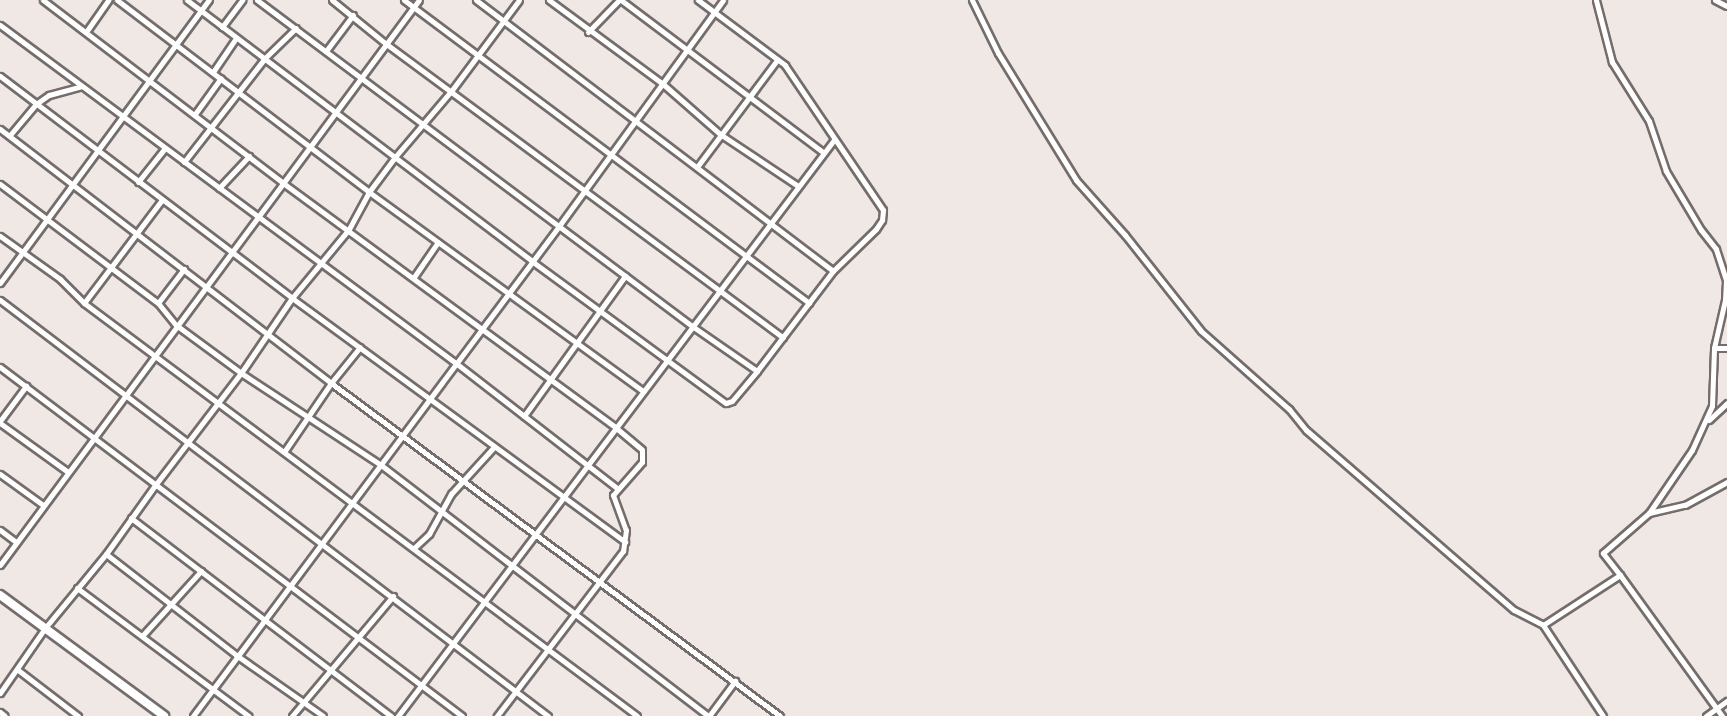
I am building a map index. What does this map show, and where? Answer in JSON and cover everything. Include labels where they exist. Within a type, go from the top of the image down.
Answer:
[{"type":"street","points":[[43,0],[211,125],[283,183],[615,427],[642,450],[643,456],[628,481],[618,489],[613,498],[626,530],[625,542],[601,582],[498,716]]},
{"type":"street","points":[[86,32],[108,0]]},
{"type":"street","points":[[117,0],[369,192],[643,391]]},
{"type":"street","points":[[187,0],[533,262],[726,403],[732,401],[757,371],[833,271],[876,229],[882,220],[883,210],[800,85],[777,60],[698,0]]},
{"type":"street","points":[[0,283],[75,185],[209,0]]},
{"type":"street","points":[[222,27],[242,0]]},
{"type":"street","points":[[257,0],[692,326],[757,371]]},
{"type":"street","points":[[332,0],[385,43],[783,337]]},
{"type":"street","points":[[404,0],[809,303]]},
{"type":"street","points":[[0,565],[419,0]]},
{"type":"street","points":[[476,0],[833,271]]},
{"type":"street","points":[[0,693],[45,628],[106,554],[271,333],[292,298],[348,229],[369,192],[395,157],[452,90],[519,0]]},
{"type":"street","points":[[548,0],[588,32],[663,83],[720,134],[798,186]]},
{"type":"street","points":[[588,32],[620,0],[823,152]]},
{"type":"street","points":[[193,716],[210,689],[265,621],[533,262],[723,0]]},
{"type":"street","points":[[972,0],[998,53],[1076,180],[1125,235],[1200,331],[1289,409],[1306,430],[1514,610],[1543,625],[1604,716]]},
{"type":"street","points":[[1595,0],[1612,62],[1648,121],[1666,171],[1722,263],[1726,300],[1714,348],[1712,406],[1707,421],[1649,513],[1603,553],[1722,716]]},
{"type":"street","points":[[1715,0],[1727,6]]},
{"type":"street","points":[[327,51],[353,15]]},
{"type":"street","points":[[0,24],[457,364],[618,489]]},
{"type":"street","points":[[184,162],[265,58],[296,28]]},
{"type":"street","points":[[213,72],[236,37]]},
{"type":"street","points":[[697,167],[777,60]]},
{"type":"street","points":[[0,76],[493,448],[625,542]]},
{"type":"street","points":[[195,114],[222,78]]},
{"type":"street","points":[[10,135],[36,104],[49,95],[82,86]]},
{"type":"street","points":[[0,129],[271,333],[331,383],[780,716]]},
{"type":"street","points":[[398,716],[834,140]]},
{"type":"street","points":[[138,182],[165,148]]},
{"type":"street","points":[[219,188],[249,156]]},
{"type":"street","points":[[0,184],[158,303],[176,325],[241,373],[381,466],[708,716],[735,681]]},
{"type":"street","points":[[85,303],[162,200]]},
{"type":"street","points":[[0,236],[60,279],[85,303],[218,404],[638,716]]},
{"type":"street","points":[[414,277],[438,242]]},
{"type":"street","points":[[158,303],[184,269]]},
{"type":"street","points":[[524,416],[625,276]]},
{"type":"street","points":[[0,300],[454,642],[548,716]]},
{"type":"street","points":[[284,452],[331,383],[360,347]]},
{"type":"street","points":[[1714,348],[1727,348]]},
{"type":"street","points":[[0,367],[94,435],[462,716]]},
{"type":"street","points":[[26,386],[0,422],[68,472]]},
{"type":"street","points":[[1707,421],[1727,403]]},
{"type":"street","points":[[414,548],[429,534],[451,494],[466,481],[493,448]]},
{"type":"street","points":[[0,474],[43,505]]},
{"type":"street","points":[[1649,513],[1685,506],[1727,482]]},
{"type":"street","points":[[131,519],[391,716]]},
{"type":"street","points":[[0,530],[16,542]]},
{"type":"street","points":[[106,554],[236,655],[323,716]]},
{"type":"street","points":[[142,636],[201,571]]},
{"type":"street","points":[[1543,625],[1620,575]]},
{"type":"street","points":[[77,589],[248,716]]},
{"type":"street","points":[[0,595],[164,716]]},
{"type":"street","points":[[292,716],[393,596]]},
{"type":"street","points":[[18,670],[78,716]]},
{"type":"street","points":[[1706,716],[1727,701]]},
{"type":"street","points":[[0,712],[5,716]]}]
